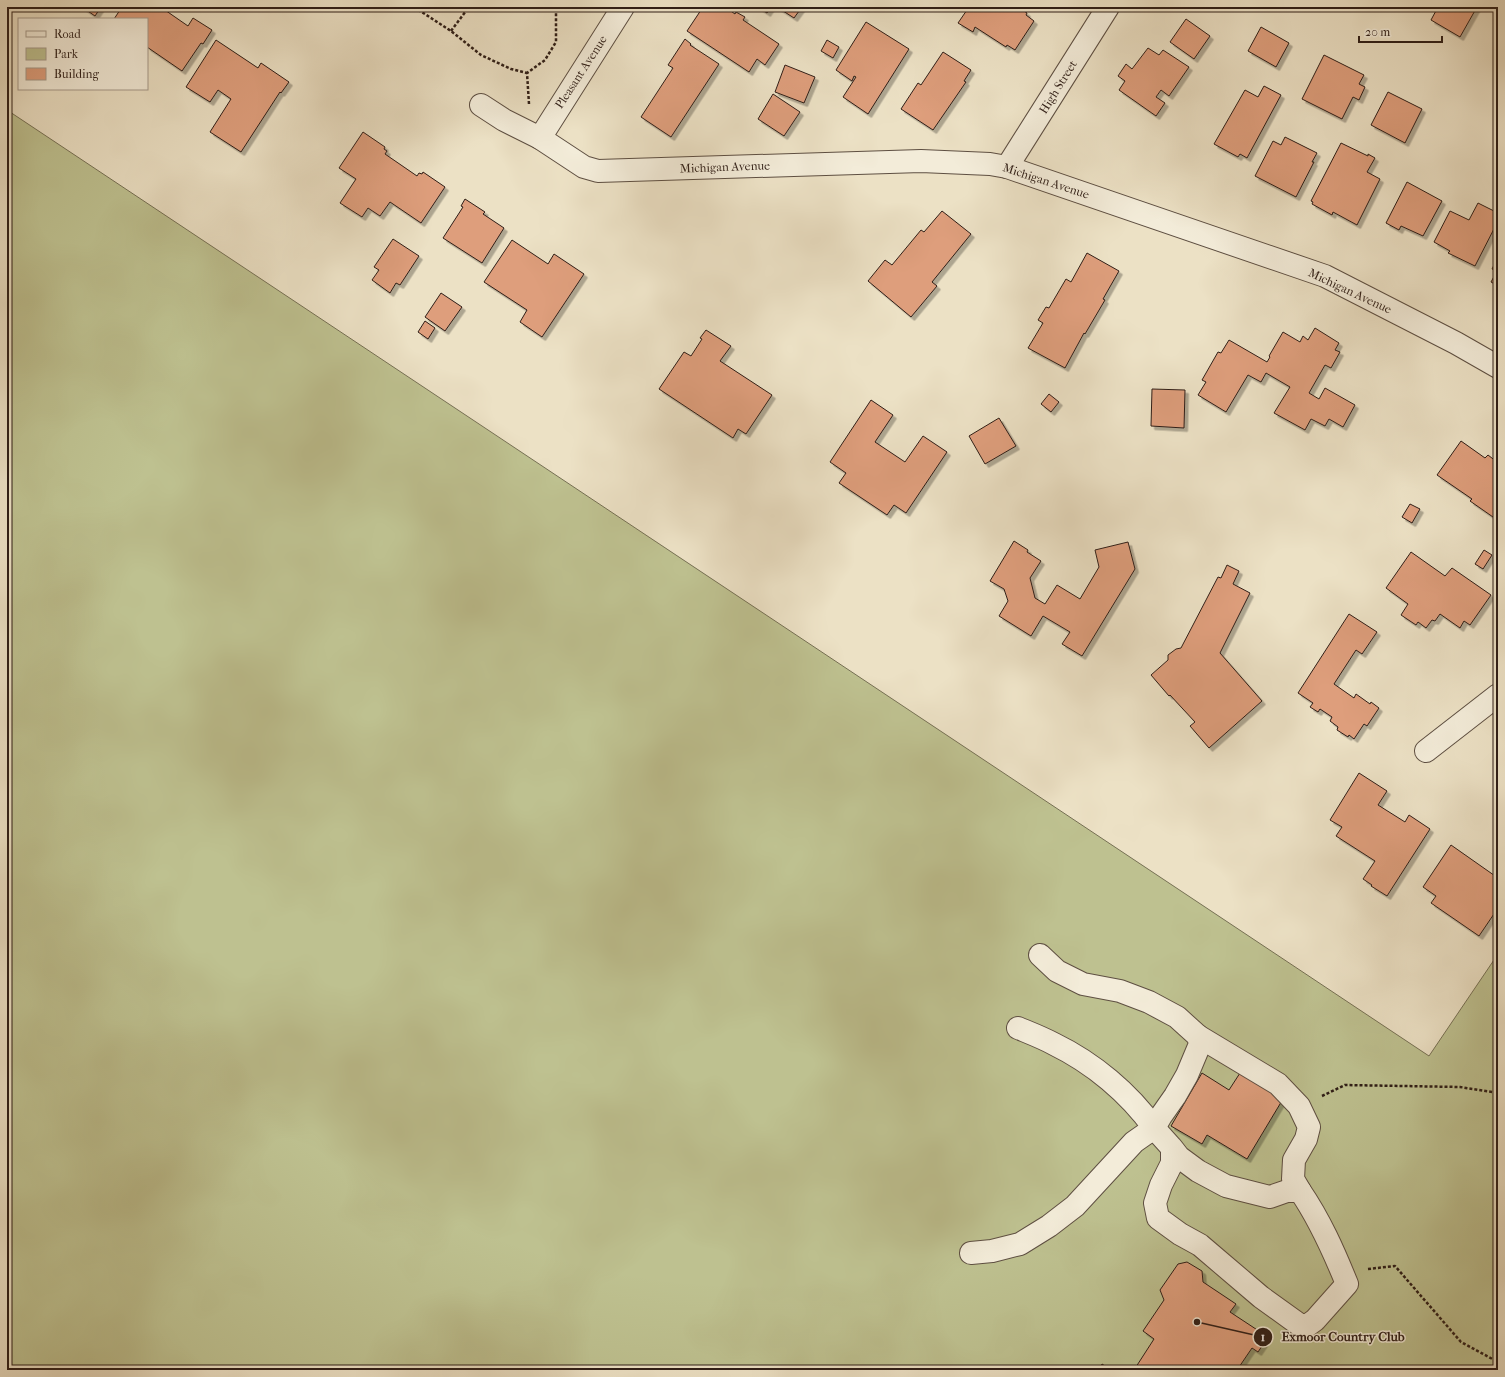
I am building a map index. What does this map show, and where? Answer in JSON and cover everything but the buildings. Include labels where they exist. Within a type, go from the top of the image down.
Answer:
[{"type":"street","name":"Pleasant Avenue","points":[[531,134],[623,7]]},
{"type":"street","name":"High Street","points":[[1007,167],[1108,7]]},
{"type":"street","name":"Michigan Avenue","points":[[481,105],[584,167],[598,171],[921,161],[990,164],[1007,167],[1325,276],[1456,343],[1498,367]]},
{"type":"street","points":[[1426,751],[1498,695]]},
{"type":"street","points":[[1040,955],[1057,971],[1083,984],[1120,991],[1149,1002],[1177,1017],[1198,1036],[1278,1084],[1299,1106],[1309,1127],[1306,1139],[1294,1160],[1293,1179],[1323,1230],[1347,1284],[1315,1320],[1304,1328],[1261,1297],[1200,1245],[1180,1234],[1158,1218],[1156,1203],[1161,1185],[1172,1163],[1172,1148]]},
{"type":"street","points":[[1018,1028],[1055,1044],[1102,1074],[1142,1112],[1179,1157],[1198,1171],[1226,1186],[1270,1197],[1287,1191],[1300,1191]]},
{"type":"street","points":[[971,1253],[992,1251],[1020,1244],[1075,1206],[1134,1142],[1154,1128],[1187,1075],[1200,1044],[1198,1036]]},
{"type":"path","points":[[414,7],[451,31],[482,55],[511,69],[527,73],[545,60],[556,42],[556,7]]},
{"type":"path","points":[[451,31],[469,7]]},
{"type":"path","points":[[527,73],[531,134]]},
{"type":"path","points":[[1299,1106],[1344,1085],[1460,1087],[1498,1093]]},
{"type":"path","points":[[1342,1271],[1395,1266],[1461,1342],[1498,1362]]},
{"type":"green space","points":[[7,110],[1429,1056],[1498,954],[1498,1370],[7,1370]]},
{"type":"place","name":"Exmoor Country Club","points":[[1197,1322]]}]
